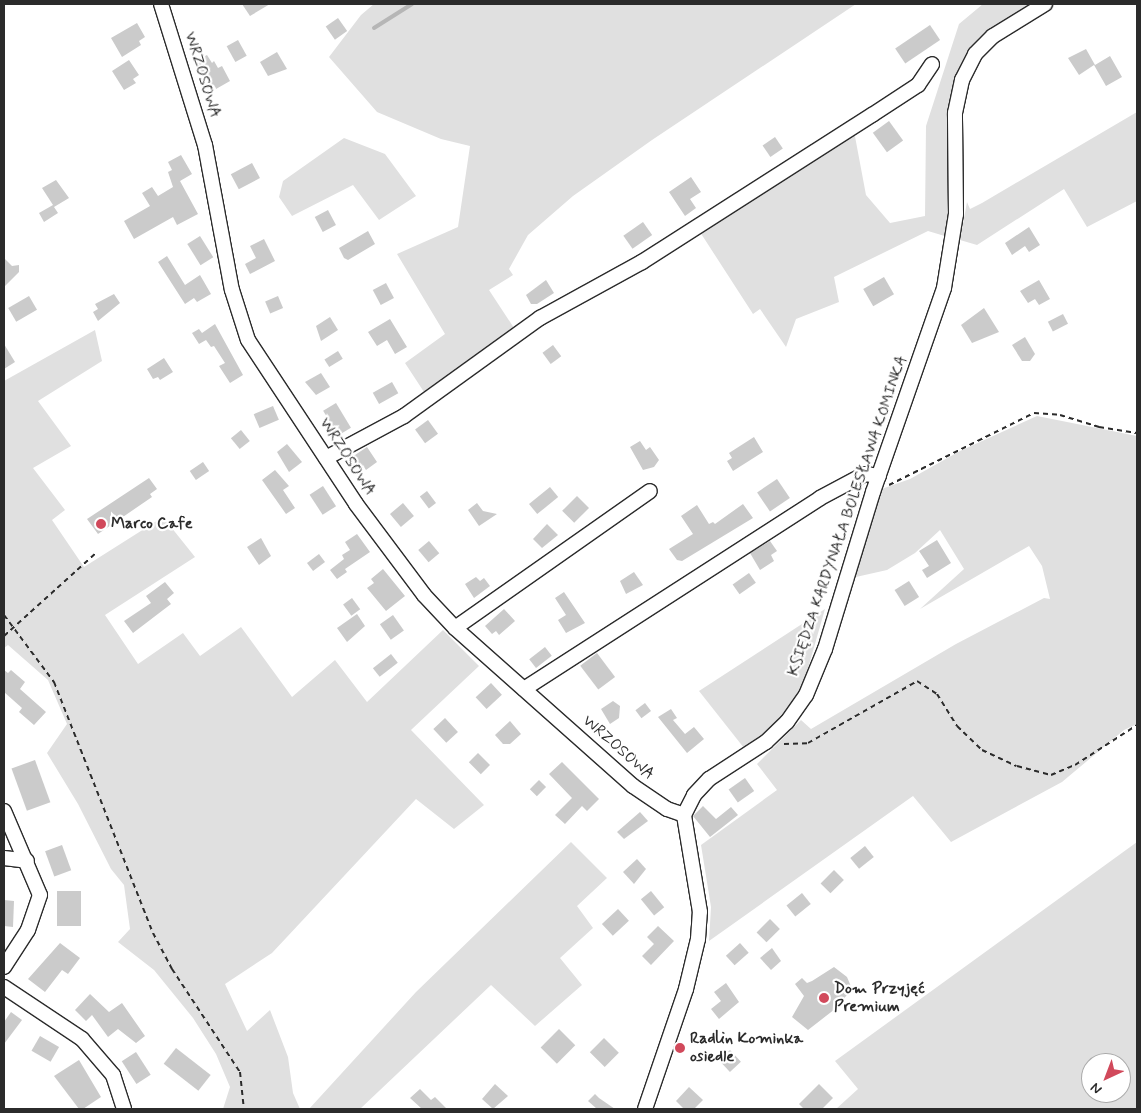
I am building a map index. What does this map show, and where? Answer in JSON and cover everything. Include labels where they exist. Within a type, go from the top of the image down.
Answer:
[{"type":"street","name":"WRZOSOWA","points":[[161,4],[205,145],[232,290],[248,340],[326,458],[424,595],[456,628],[633,786],[667,809],[684,815]]},
{"type":"street","name":"KSIĘDZA KARDYNAŁA BOLESŁAWA KOMINKA","points":[[684,815],[694,795],[709,779],[766,742],[787,722],[806,695],[825,649],[873,492],[944,288],[956,214],[955,113],[962,80],[975,54],[993,36],[1045,4]]},
{"type":"street","points":[[326,458],[404,416],[540,318],[642,262],[918,86],[932,64]]},
{"type":"street","points":[[524,689],[820,498],[865,474],[879,476]]},
{"type":"street","points":[[456,628],[650,491]]},
{"type":"street","points":[[4,811],[27,861],[40,896],[28,930],[4,967]]},
{"type":"street","points":[[646,1109],[686,989],[698,939],[700,912],[684,815]]},
{"type":"street","points":[[4,858],[27,861]]},
{"type":"street","points":[[4,988],[82,1039],[113,1075],[124,1109]]},
{"type":"path","points":[[873,492],[1034,413],[1060,415],[1098,427],[1137,433]]},
{"type":"path","points":[[4,636],[97,552]]},
{"type":"path","points":[[4,615],[15,626],[54,682],[156,940],[240,1072],[244,1109]]},
{"type":"path","points":[[766,742],[793,745],[808,742],[917,681],[937,694],[957,726],[982,750],[1017,766],[1051,776],[1075,765],[1137,725]]},
{"type":"shaded area","points":[[374,4],[856,4],[652,140],[573,196],[528,235],[509,269],[513,275],[489,290],[516,331],[429,394],[424,392],[405,363],[445,334],[397,254],[458,227],[470,146],[441,139],[377,112],[329,57],[361,15]]},
{"type":"shaded area","points":[[983,4],[1034,4],[979,38],[951,92],[947,119],[952,207],[948,237],[928,231],[834,277],[839,302],[796,319],[786,347],[760,309],[753,314],[700,232],[854,131],[866,195],[890,223],[925,216],[926,126],[959,24]]},
{"type":"shaded area","points":[[1137,112],[1137,201],[1087,227],[1064,189],[977,245],[960,240],[967,202],[970,209],[982,203]]},
{"type":"shaded area","points":[[344,138],[385,154],[416,196],[379,220],[353,185],[292,216],[279,197],[283,181]]},
{"type":"shaded area","points":[[95,330],[102,361],[38,401],[71,446],[33,468],[65,510],[52,520],[84,567],[163,517],[195,557],[105,615],[138,664],[183,633],[200,656],[241,627],[292,697],[335,660],[367,702],[443,630],[479,666],[411,730],[484,805],[454,829],[416,799],[272,953],[225,984],[247,1031],[270,1010],[288,1057],[293,1093],[300,1109],[223,1109],[230,1087],[216,1054],[193,1018],[154,970],[118,942],[130,929],[124,885],[111,869],[78,804],[47,753],[67,724],[48,680],[8,645],[4,648],[4,381]]},
{"type":"shaded area","points":[[1037,416],[1137,436],[1137,724],[1124,730],[1062,782],[951,842],[913,796],[709,941],[711,907],[701,845],[777,790],[757,764],[801,720],[811,729],[956,644],[1044,598],[1050,599],[1042,566],[1029,546],[920,609],[964,569],[940,530],[915,553],[887,570],[847,579],[873,492],[910,479],[960,451]]},
{"type":"shaded area","points":[[825,609],[804,682],[780,721],[744,748],[699,691]]},
{"type":"shaded area","points":[[571,842],[607,878],[577,906],[593,928],[560,958],[582,985],[535,1026],[491,985],[360,1109],[309,1109],[416,992]]},
{"type":"shaded area","points":[[1137,842],[1137,1109],[836,1109],[858,1089],[835,1061]]},
{"type":"building","points":[[242,4],[270,4],[250,16]]},
{"type":"building","points":[[338,18],[347,31],[335,40],[326,27]]},
{"type":"building","points":[[137,23],[145,37],[139,41],[141,45],[122,57],[111,38]]},
{"type":"building","points":[[930,25],[940,40],[905,63],[895,48]]},
{"type":"building","points":[[238,40],[247,56],[235,62],[227,46]]},
{"type":"building","points":[[1086,49],[1095,65],[1110,56],[1122,77],[1106,86],[1094,65],[1079,75],[1068,58]]},
{"type":"building","points":[[277,52],[287,69],[268,76],[260,62]]},
{"type":"building","points":[[207,55],[218,68],[222,66],[230,81],[216,89],[214,85],[209,87],[194,62]]},
{"type":"building","points":[[129,60],[139,75],[133,79],[136,83],[124,90],[112,71]]},
{"type":"building","points":[[889,121],[903,140],[887,152],[873,133]]},
{"type":"building","points":[[775,137],[783,149],[770,157],[763,145]]},
{"type":"building","points":[[181,155],[192,174],[180,181],[198,214],[177,225],[173,217],[134,239],[124,221],[150,206],[142,193],[152,187],[158,196],[173,187],[168,172],[172,170],[168,162]]},
{"type":"building","points":[[252,163],[260,178],[239,189],[231,174]]},
{"type":"building","points":[[691,177],[701,192],[690,199],[696,208],[685,216],[669,192]]},
{"type":"building","points":[[56,180],[69,198],[54,207],[58,213],[44,222],[39,213],[53,205],[42,188]]},
{"type":"building","points":[[328,210],[336,225],[323,232],[315,217]]},
{"type":"building","points":[[643,222],[652,235],[633,249],[623,236]]},
{"type":"building","points":[[1029,227],[1040,245],[1029,252],[1025,246],[1012,255],[1005,243]]},
{"type":"building","points":[[368,231],[375,244],[348,260],[344,258],[339,248]]},
{"type":"building","points":[[200,236],[213,257],[201,265],[187,244]]},
{"type":"building","points":[[264,239],[275,261],[250,274],[245,264],[256,258],[250,246]]},
{"type":"building","points":[[167,256],[185,285],[200,275],[211,294],[197,302],[194,298],[185,304],[158,262]]},
{"type":"building","points":[[4,258],[12,266],[19,265],[19,272],[4,287]]},
{"type":"building","points":[[884,277],[894,294],[873,306],[863,289]]},
{"type":"building","points":[[546,280],[554,293],[537,304],[531,304],[526,295]]},
{"type":"building","points":[[1039,280],[1050,299],[1039,305],[1035,299],[1028,303],[1020,291]]},
{"type":"building","points":[[386,283],[394,298],[381,305],[373,290]]},
{"type":"building","points":[[114,294],[120,303],[98,321],[93,312],[98,309],[95,304]]},
{"type":"building","points":[[29,296],[37,310],[16,322],[8,308]]},
{"type":"building","points":[[278,296],[283,308],[270,313],[265,301]]},
{"type":"building","points":[[984,308],[999,332],[972,343],[961,325]]},
{"type":"building","points":[[1063,314],[1068,324],[1053,332],[1048,322]]},
{"type":"building","points":[[330,317],[338,330],[321,341],[316,326]]},
{"type":"building","points":[[390,319],[407,347],[395,354],[387,340],[377,346],[368,332]]},
{"type":"building","points":[[215,324],[243,375],[230,383],[219,366],[225,363],[214,346],[211,347],[206,340],[199,344],[192,333],[199,329],[202,333]]},
{"type":"building","points":[[1025,337],[1035,354],[1030,361],[1022,361],[1012,345]]},
{"type":"building","points":[[4,344],[15,362],[4,369]]},
{"type":"building","points":[[553,345],[561,356],[551,364],[542,353]]},
{"type":"building","points":[[338,351],[343,359],[329,367],[324,359]]},
{"type":"building","points":[[164,358],[173,372],[160,380],[158,377],[153,379],[147,369]]},
{"type":"building","points":[[321,373],[330,387],[316,395],[305,382]]},
{"type":"building","points":[[392,382],[398,393],[379,404],[373,393]]},
{"type":"building","points":[[336,403],[351,428],[338,436],[323,411]]},
{"type":"building","points":[[273,406],[279,420],[260,428],[254,414]]},
{"type":"building","points":[[428,420],[438,434],[425,443],[415,429]]},
{"type":"building","points":[[241,430],[250,441],[240,449],[231,438]]},
{"type":"building","points":[[754,437],[763,452],[733,471],[727,461],[732,458],[729,453]]},
{"type":"building","points":[[640,441],[646,450],[650,447],[659,460],[654,467],[643,470],[630,447]]},
{"type":"building","points":[[287,444],[302,462],[289,472],[277,452]]},
{"type":"building","points":[[367,447],[377,462],[366,470],[364,467],[360,469],[352,457]]},
{"type":"building","points":[[203,462],[209,471],[196,480],[190,471]]},
{"type":"building","points":[[275,470],[289,486],[283,490],[295,508],[286,514],[262,480]]},
{"type":"building","points":[[149,478],[157,489],[150,494],[152,497],[98,534],[87,519]]},
{"type":"building","points":[[777,479],[790,498],[770,511],[757,492]]},
{"type":"building","points":[[323,486],[336,506],[323,515],[310,495]]},
{"type":"building","points":[[550,487],[558,497],[537,514],[529,504]]},
{"type":"building","points":[[427,491],[436,503],[429,508],[420,496]]},
{"type":"building","points":[[577,496],[589,508],[574,523],[562,511]]},
{"type":"building","points":[[403,503],[414,516],[401,527],[390,514]]},
{"type":"building","points":[[477,503],[483,511],[497,514],[479,526],[468,510]]},
{"type":"building","points":[[743,504],[753,518],[682,561],[677,560],[669,549],[693,534],[681,516],[697,505],[709,524],[713,522],[715,524]]},
{"type":"building","points":[[547,524],[558,535],[542,548],[533,539]]},
{"type":"building","points":[[357,534],[370,552],[345,569],[347,572],[337,579],[330,570],[344,559],[342,555],[350,550],[345,542]]},
{"type":"building","points":[[261,538],[271,556],[259,565],[247,547]]},
{"type":"building","points":[[937,540],[951,563],[927,578],[922,570],[929,566],[919,551]]},
{"type":"building","points":[[429,541],[439,553],[429,562],[418,550]]},
{"type":"building","points":[[770,541],[777,551],[771,555],[774,561],[760,570],[750,553]]},
{"type":"building","points":[[319,554],[325,562],[313,571],[307,563]]},
{"type":"building","points":[[383,569],[405,596],[386,611],[367,588],[374,583],[371,579]]},
{"type":"building","points":[[634,572],[643,585],[626,594],[620,581]]},
{"type":"building","points":[[749,573],[756,583],[739,594],[733,584]]},
{"type":"building","points":[[476,577],[480,581],[484,578],[490,586],[474,598],[465,584]]},
{"type":"building","points":[[909,581],[919,597],[905,606],[895,590]]},
{"type":"building","points":[[165,582],[174,593],[167,599],[171,604],[133,633],[124,621],[151,603],[146,596]]},
{"type":"building","points":[[564,592],[585,623],[566,633],[558,620],[566,615],[555,598]]},
{"type":"building","points":[[352,598],[360,609],[351,616],[343,604]]},
{"type":"building","points":[[504,609],[515,621],[499,635],[496,631],[492,634],[485,626]]},
{"type":"building","points":[[357,614],[365,626],[347,642],[337,628]]},
{"type":"building","points":[[393,615],[404,631],[391,640],[380,624]]},
{"type":"building","points":[[545,647],[552,656],[536,668],[529,659]]},
{"type":"building","points":[[597,653],[615,677],[598,690],[580,666]]},
{"type":"building","points":[[391,654],[398,663],[380,677],[373,668]]},
{"type":"building","points":[[4,670],[8,673],[11,670],[25,682],[20,689],[46,712],[34,725],[19,712],[22,708],[4,692]]},
{"type":"building","points":[[491,683],[502,695],[487,709],[476,697]]},
{"type":"building","points":[[613,701],[620,706],[619,718],[610,724],[601,709]]},
{"type":"building","points":[[645,703],[651,711],[641,718],[635,710]]},
{"type":"building","points":[[671,709],[677,718],[673,720],[685,734],[694,727],[704,739],[687,753],[658,717]]},
{"type":"building","points":[[445,718],[458,732],[446,743],[433,729]]},
{"type":"building","points":[[510,721],[521,734],[510,744],[503,744],[495,735]]},
{"type":"building","points":[[478,753],[490,765],[481,774],[469,762]]},
{"type":"building","points":[[35,760],[50,802],[27,811],[12,769]]},
{"type":"building","points":[[562,762],[599,799],[587,811],[582,806],[565,824],[555,815],[572,798],[549,774]]},
{"type":"building","points":[[745,778],[754,791],[738,803],[729,789]]},
{"type":"building","points":[[539,780],[546,787],[537,796],[530,789]]},
{"type":"building","points":[[703,806],[716,819],[731,807],[738,815],[710,837],[693,816]]},
{"type":"building","points":[[640,812],[648,821],[624,839],[617,832]]},
{"type":"building","points":[[62,845],[71,870],[54,877],[45,851]]},
{"type":"building","points":[[865,846],[874,857],[859,869],[850,858]]},
{"type":"building","points":[[637,859],[646,869],[634,884],[623,872]]},
{"type":"building","points":[[834,870],[844,880],[830,893],[821,883]]},
{"type":"building","points":[[57,891],[81,891],[81,926],[57,926]]},
{"type":"building","points":[[651,891],[664,907],[654,916],[641,899]]},
{"type":"building","points":[[802,893],[811,904],[795,916],[786,906]]},
{"type":"building","points":[[4,900],[14,901],[13,927],[4,926]]},
{"type":"building","points":[[618,909],[629,921],[613,936],[602,924]]},
{"type":"building","points":[[770,919],[780,929],[766,942],[757,932]]},
{"type":"building","points":[[658,926],[674,941],[651,965],[642,956],[654,944],[647,937]]},
{"type":"building","points":[[60,943],[80,958],[68,974],[62,970],[45,992],[28,979]]},
{"type":"building","points":[[740,943],[749,953],[735,965],[726,956]]},
{"type":"building","points":[[772,948],[781,961],[771,970],[760,958]]},
{"type":"building","name":"Dom Przyjęć Premium","points":[[834,967],[847,977],[852,989],[835,1009],[808,1030],[792,1017],[804,996],[795,984],[802,978],[807,983],[812,981]]},
{"type":"building","points":[[726,983],[739,1002],[719,1019],[711,1009],[721,1001],[714,992]]},
{"type":"building","points":[[90,994],[109,1012],[122,1003],[145,1036],[136,1043],[118,1029],[108,1037],[92,1015],[86,1021],[75,1010]]},
{"type":"building","points":[[11,1012],[22,1020],[4,1044],[4,1022]]},
{"type":"building","points":[[559,1029],[575,1045],[557,1064],[541,1047]]},
{"type":"building","points":[[40,1036],[59,1047],[51,1062],[31,1051]]},
{"type":"building","points":[[604,1038],[619,1053],[605,1067],[590,1052]]},
{"type":"building","points":[[176,1048],[211,1075],[198,1091],[164,1064]]},
{"type":"building","points":[[730,1050],[741,1062],[730,1072],[719,1060]]},
{"type":"building","points":[[136,1052],[151,1075],[136,1084],[122,1061]]},
{"type":"building","points":[[79,1060],[101,1097],[83,1109],[79,1109],[54,1076]]},
{"type":"building","points":[[495,1084],[508,1096],[493,1109],[482,1099]]},
{"type":"building","points":[[819,1084],[833,1098],[822,1109],[804,1109],[799,1104]]},
{"type":"building","points":[[689,1087],[703,1100],[694,1109],[684,1109],[676,1101]]},
{"type":"building","points":[[420,1089],[431,1100],[435,1097],[447,1109],[422,1109],[410,1098]]},
{"type":"building","points":[[595,1094],[615,1109],[597,1109],[588,1101]]},
{"type":"waterway","points":[[374,28],[412,4]]},
{"type":"place","name":"Marco Cafe","points":[[101,524]]},
{"type":"place","name":"Dom Przyjęć Premium","points":[[824,998]]},
{"type":"place","name":"Radlin Kominka osiedle","points":[[680,1048]]}]
